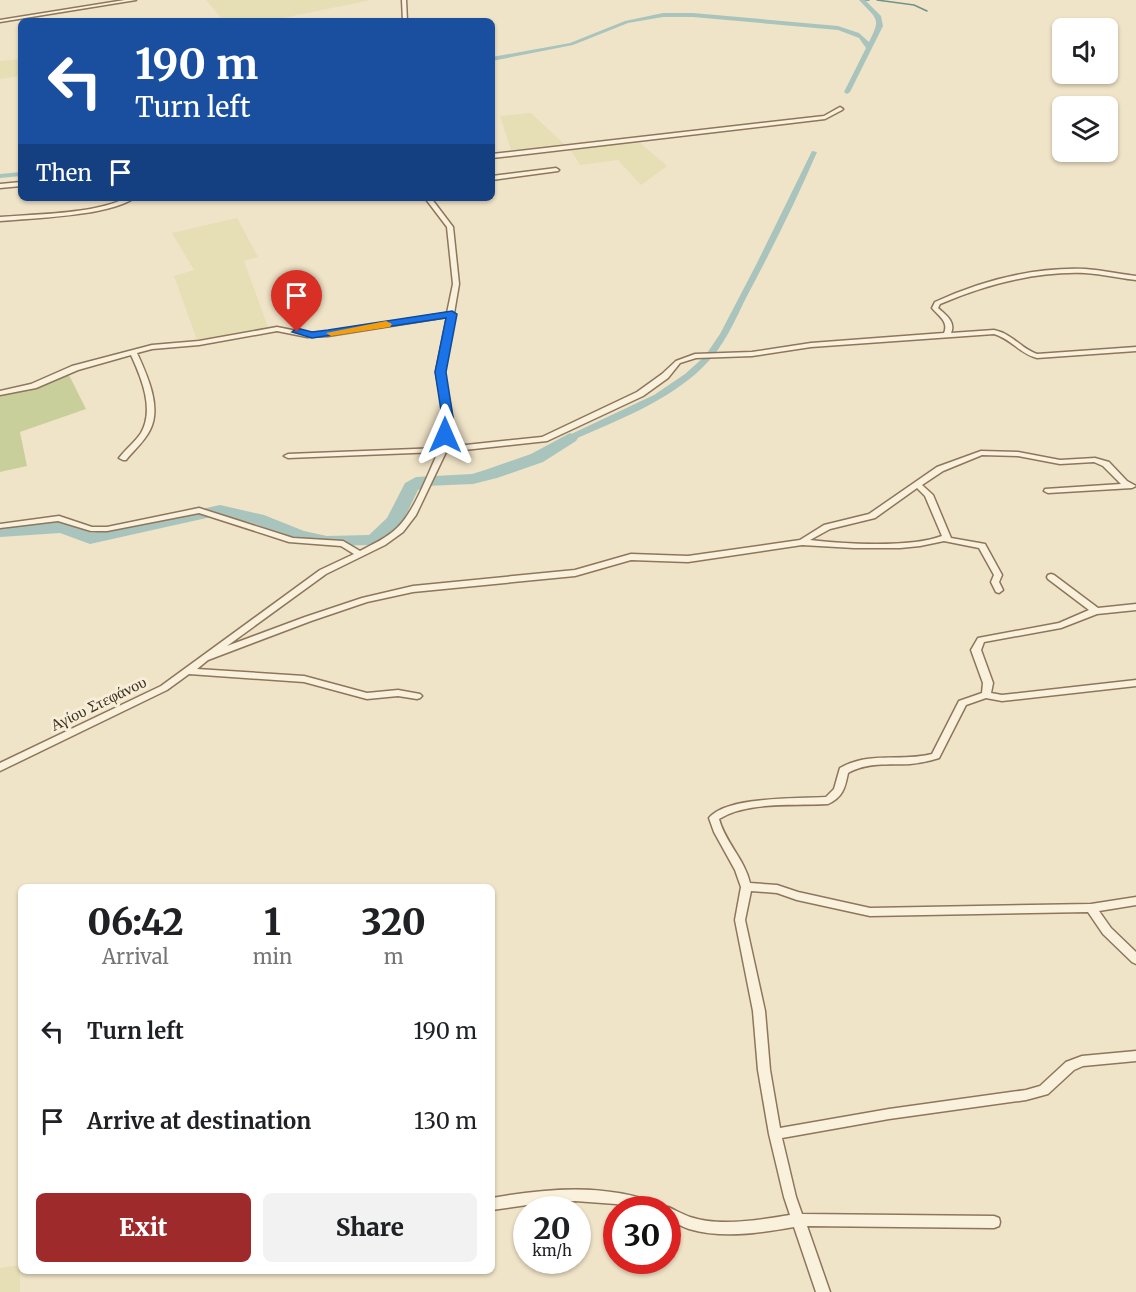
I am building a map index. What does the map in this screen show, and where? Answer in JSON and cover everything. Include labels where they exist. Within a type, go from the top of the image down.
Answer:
[{"type":"street","points":[[19,18],[134,0]]},
{"type":"street","points":[[404,0],[405,18]]},
{"type":"street","points":[[0,21],[18,18]]},
{"type":"street","points":[[495,156],[825,117],[840,109]]},
{"type":"street","points":[[495,178],[556,170]]},
{"type":"street","points":[[0,186],[18,184]]},
{"type":"street","points":[[0,219],[77,211],[125,201]]},
{"type":"street","name":"Αγίου Στεφάνου","points":[[0,767],[144,698],[188,671],[304,585],[340,562],[382,543],[400,530],[427,487],[443,450],[448,417],[440,372],[456,284],[452,232],[430,201]]},
{"type":"street","points":[[946,336],[950,330],[950,324],[937,310],[935,304],[962,294],[1044,272],[1088,271],[1136,278]]},
{"type":"street","points":[[0,393],[33,386],[75,368],[133,352],[277,329],[312,335],[452,314]]},
{"type":"street","points":[[288,456],[443,450],[544,439],[640,394],[665,376],[678,362],[695,356],[764,353],[828,343],[1000,333],[1023,351],[1037,356],[1136,349]]},
{"type":"street","points":[[123,458],[143,436],[151,420],[144,377],[133,352]]},
{"type":"street","points":[[802,542],[827,527],[872,516],[940,469],[963,458],[981,453],[1007,453],[1049,462],[1095,460],[1106,465],[1124,483],[1134,486]]},
{"type":"street","points":[[918,485],[929,495],[947,537],[945,539]]},
{"type":"street","points":[[1048,491],[1134,486]]},
{"type":"street","points":[[0,526],[58,518],[91,529],[107,529],[199,510],[292,540],[343,544],[360,554]]},
{"type":"street","points":[[205,658],[365,600],[413,589],[575,573],[631,557],[688,559],[802,542],[834,546],[920,543],[945,539],[982,546],[998,575],[995,582],[999,591]]},
{"type":"street","points":[[1051,577],[1096,611]]},
{"type":"street","points":[[986,695],[988,683],[976,650],[981,640],[1061,625],[1096,611],[1136,608]]},
{"type":"street","points":[[188,671],[304,679],[367,696],[398,693],[417,696]]},
{"type":"street","points":[[823,1292],[798,1220],[775,1134],[764,1070],[759,1011],[740,920],[740,906],[746,887],[728,843],[714,823],[719,814],[737,807],[828,800],[839,790],[841,776],[849,767],[857,764],[923,760],[936,756],[957,709],[962,703],[986,695],[1002,698],[1136,683]]},
{"type":"street","points":[[746,887],[777,889],[797,896],[870,912],[1091,908],[1136,902]]},
{"type":"street","points":[[1091,908],[1107,931],[1136,959]]},
{"type":"street","points":[[775,1134],[889,1114],[1026,1095],[1044,1090],[1070,1066],[1082,1061],[1136,1056]]},
{"type":"street","points":[[495,1204],[550,1195],[614,1196]]},
{"type":"street","points":[[681,1219],[690,1223],[714,1227],[757,1227],[798,1220],[994,1222]]},
{"type":"shaded area","points":[[206,0],[371,0],[283,18],[221,18]]},
{"type":"shaded area","points":[[18,59],[18,76],[0,79],[0,61]]},
{"type":"shaded area","points":[[531,113],[564,144],[511,150],[500,116]]},
{"type":"shaded area","points":[[626,141],[640,143],[667,166],[641,185],[618,160],[580,165],[569,147]]},
{"type":"shaded area","points":[[237,218],[258,257],[244,261],[268,327],[197,340],[174,276],[194,270],[172,233]]},
{"type":"shaded area","points":[[18,1265],[20,1292],[0,1292],[0,1268]]},
{"type":"green space","points":[[68,373],[86,409],[20,432],[27,466],[0,472],[0,395],[21,392]]},
{"type":"waterway","points":[[862,0],[869,0]]},
{"type":"waterway","points":[[862,0],[878,16],[880,26],[869,48]]},
{"type":"waterway","points":[[877,0],[914,5],[927,11]]},
{"type":"waterway","points":[[495,58],[571,44],[627,22],[663,15],[693,15],[838,28],[861,37],[869,48]]},
{"type":"waterway","points":[[847,92],[869,48]]},
{"type":"waterway","points":[[570,438],[657,397],[688,376],[713,351],[761,263],[814,152]]},
{"type":"waterway","points":[[0,176],[18,174]]},
{"type":"waterway","points":[[0,532],[62,527],[90,539],[220,510],[258,519],[300,536],[327,541],[373,540],[385,532],[395,519],[411,487],[422,481],[473,479],[491,474],[537,458],[570,438]]},
{"type":"slow traffic","points":[[331,333],[386,324]]},
{"type":"route","points":[[297,332],[312,335],[328,334],[452,314],[440,372],[448,417],[445,435]]}]
